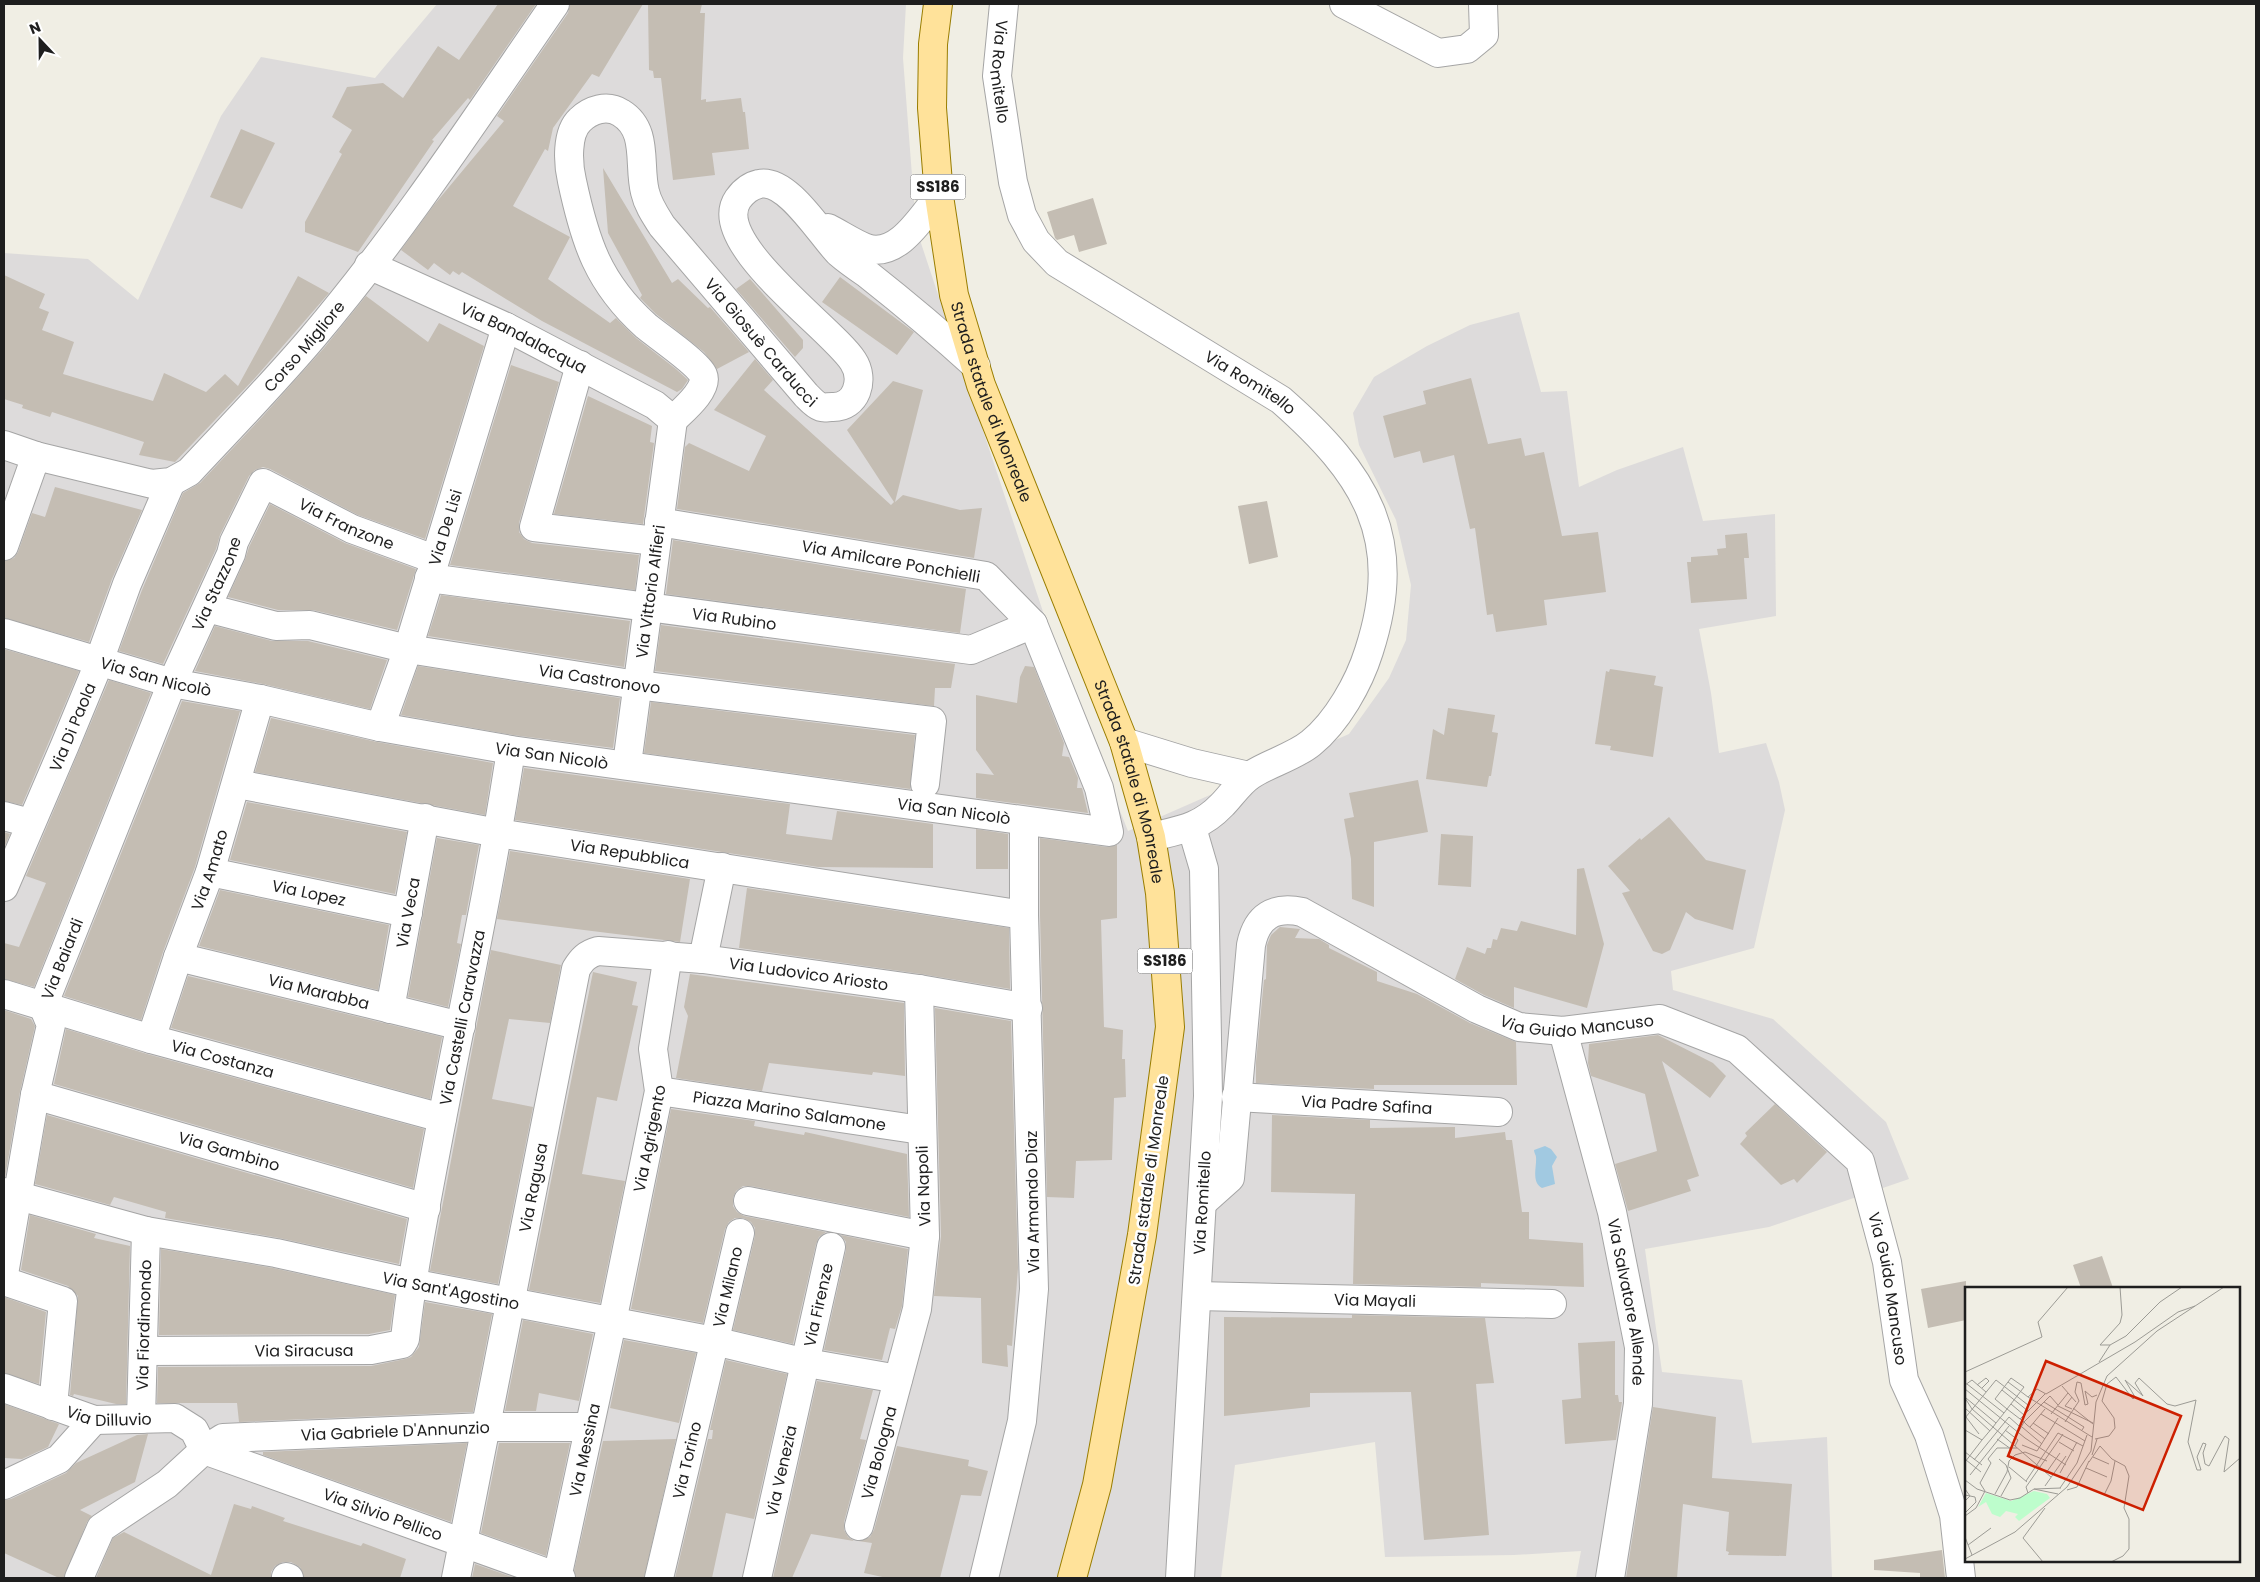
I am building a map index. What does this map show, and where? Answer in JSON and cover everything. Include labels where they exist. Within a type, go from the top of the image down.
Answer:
[{"type":"main road","name":"Strada statale di Monreale","points":[[938,4],[933,44],[932,108],[938,196],[954,295],[981,385],[1124,742],[1151,837],[1160,893],[1170,1028],[1140,1245],[1097,1485],[1072,1578]]},
{"type":"street","name":"Corso Migliore","points":[[171,482],[189,472],[299,352],[369,265],[442,167],[556,4]]},
{"type":"street","name":"Via Romitello","points":[[1004,4],[997,76],[1013,182],[1022,215],[1036,241],[1057,263],[1280,400],[1332,449],[1350,472],[1368,505],[1377,530],[1383,560],[1382,597],[1375,634],[1363,670],[1343,708],[1311,744],[1249,776],[1220,807],[1192,828],[1204,869],[1208,1096],[1198,1296],[1180,1578]]},
{"type":"street","points":[[1344,4],[1438,53],[1467,49],[1484,34],[1483,4]]},
{"type":"street","name":"Via Giosuè Carducci","points":[[673,420],[700,391],[704,384],[703,375],[696,366],[645,325],[617,297],[600,272],[582,227],[570,171],[570,139],[576,124],[588,112],[604,108],[618,111],[628,117],[637,131],[641,146],[644,192],[662,226],[806,395],[821,407],[838,408],[852,400],[858,390],[859,375],[854,361],[842,347],[774,283],[742,241],[733,221],[734,204],[743,191],[759,184],[773,184],[790,196],[839,253],[922,316],[976,366]]},
{"type":"street","points":[[809,218],[867,248],[878,250],[892,246],[905,237],[938,196]]},
{"type":"street","name":"Via Bandalacqua","points":[[369,265],[506,327],[655,405],[673,420]]},
{"type":"street","name":"Via De Lisi","points":[[380,727],[408,649],[431,568],[506,327]]},
{"type":"street","name":"Via Amilcare Ponchielli","points":[[580,366],[534,527],[658,532],[986,576],[1033,624],[1099,788],[1109,832]]},
{"type":"street","name":"Via Vittorio Alfieri","points":[[627,764],[673,420]]},
{"type":"street","points":[[4,445],[36,456],[152,484],[171,482]]},
{"type":"street","points":[[4,546],[36,456]]},
{"type":"street","name":"Via Di Paola","points":[[4,887],[30,823],[66,745],[127,584],[171,482]]},
{"type":"street","name":"Via Franzone","points":[[263,483],[431,568]]},
{"type":"street","name":"Via Stazzone","points":[[172,684],[231,554],[234,542],[263,483]]},
{"type":"street","name":"Via Rubino","points":[[431,568],[648,608],[971,650],[1033,624]]},
{"type":"street","name":"Via Castronovo","points":[[207,608],[276,626],[310,625],[408,649],[637,685],[932,721],[925,784]]},
{"type":"street","name":"Via San Nicolò","points":[[4,633],[172,684],[260,699],[380,727],[511,750],[627,764],[1109,832]]},
{"type":"street","name":"Via Baiardi","points":[[4,1274],[11,1194],[51,1025],[43,1006],[172,684]]},
{"type":"street","name":"Via Amato","points":[[151,1039],[178,956],[210,872],[237,784],[260,699]]},
{"type":"street","points":[[1124,742],[1192,763],[1249,776]]},
{"type":"street","name":"Via Castelli Caravazza","points":[[411,1283],[498,833],[511,750]]},
{"type":"street","name":"Via Repubblica","points":[[237,784],[498,833],[1024,915]]},
{"type":"street","points":[[4,816],[30,823]]},
{"type":"street","name":"Via Veca","points":[[390,1009],[425,818]]},
{"type":"street","name":"Via Armando Diaz","points":[[984,1578],[1022,1421],[1034,1289],[1028,1008],[1024,915],[1024,821]]},
{"type":"street","points":[[1151,837],[1192,828]]},
{"type":"street","points":[[703,960],[722,867]]},
{"type":"street","name":"Via Lopez","points":[[210,872],[408,913]]},
{"type":"street","name":"Via Guido Mancuso","points":[[1202,1203],[1230,1178],[1236,1097],[1253,933],[1259,922],[1279,910],[1302,912],[1477,1009],[1519,1026],[1563,1031],[1660,1019],[1738,1049],[1860,1161],[1887,1262],[1904,1380],[1929,1435],[1954,1515],[1961,1578]]},
{"type":"street","name":"Via Ludovico Ariosto","points":[[589,953],[606,951],[668,955],[919,989],[1028,1008]]},
{"type":"street","name":"Via Ragusa","points":[[456,1578],[576,969],[582,959],[589,953]]},
{"type":"street","name":"Via Agrigento","points":[[612,1322],[659,1091],[653,1049],[668,955]]},
{"type":"street","name":"Via Marabba","points":[[178,956],[460,1026]]},
{"type":"street","name":"Via Napoli","points":[[898,1380],[916,1309],[925,1236],[919,989]]},
{"type":"street","name":"Via Costanza","points":[[4,994],[151,1039],[442,1118]]},
{"type":"street","name":"Via Salvatore Allende","points":[[1563,1031],[1612,1212],[1639,1347],[1638,1404],[1610,1578]]},
{"type":"street","name":"Piazza Marino Salamone","points":[[659,1091],[921,1130]]},
{"type":"street","name":"Via Gambino","points":[[35,1095],[426,1208]]},
{"type":"street","name":"Via Padre Safina","points":[[1236,1097],[1498,1112]]},
{"type":"street","name":"Via Sant'Agostino","points":[[11,1194],[146,1231],[276,1253],[411,1283],[714,1340],[806,1363],[898,1380]]},
{"type":"street","points":[[748,1201],[925,1236]]},
{"type":"street","name":"Via Fiordimondo","points":[[141,1419],[146,1231]]},
{"type":"street","name":"Via Milano","points":[[714,1340],[740,1233]]},
{"type":"street","name":"Via Firenze","points":[[806,1363],[831,1247]]},
{"type":"street","points":[[4,1281],[63,1301],[53,1406]]},
{"type":"street","name":"Via Siracusa","points":[[143,1351],[371,1350],[397,1347],[405,1339],[411,1283]]},
{"type":"street","name":"Via Mayali","points":[[1198,1296],[1552,1304]]},
{"type":"street","name":"Via Messina","points":[[558,1578],[612,1322]]},
{"type":"street","name":"Via Torino","points":[[659,1578],[714,1340]]},
{"type":"street","name":"Via Venezia","points":[[757,1578],[806,1363]]},
{"type":"street","name":"Via Bologna","points":[[859,1526],[898,1380]]},
{"type":"street","name":"Via Dilluvio","points":[[4,1388],[94,1420],[175,1418],[194,1430],[204,1450]]},
{"type":"street","points":[[10,1476],[59,1459],[94,1420]]},
{"type":"street","name":"Via Gabriele D'Annunzio","points":[[79,1578],[101,1528],[132,1505],[167,1484],[204,1450],[223,1438],[486,1427],[589,1427]]},
{"type":"street","name":"Via Silvio Pellico","points":[[204,1450],[558,1578]]},
{"type":"shaded area","points":[[437,4],[906,4],[903,58],[916,228],[1055,648],[1128,831],[1349,734],[1389,678],[1406,640],[1411,585],[1396,520],[1359,445],[1353,413],[1374,377],[1427,346],[1470,325],[1519,312],[1541,392],[1567,391],[1579,487],[1617,470],[1683,447],[1703,521],[1775,514],[1776,616],[1699,629],[1711,693],[1719,753],[1766,743],[1779,782],[1785,810],[1754,948],[1671,971],[1673,990],[1773,1019],[1886,1122],[1909,1179],[1769,1227],[1645,1249],[1662,1372],[1742,1380],[1752,1443],[1827,1437],[1832,1577],[1576,1578],[1581,1551],[1514,1555],[1385,1557],[1375,1442],[1235,1465],[1221,1578],[4,1578],[4,253],[88,259],[138,300],[221,116],[261,57],[375,78]]},
{"type":"water","points":[[1545,1146],[1551,1149],[1557,1157],[1552,1166],[1555,1184],[1542,1188],[1537,1182],[1535,1174],[1536,1157],[1534,1150]]},
{"type":"building","points":[[498,4],[536,4],[470,100],[468,98],[432,140],[434,141],[358,252],[305,232],[305,222],[342,154],[339,152],[352,130],[332,117],[347,87],[383,83],[403,98],[438,46],[459,60]]},
{"type":"building","points":[[570,4],[643,4],[599,77],[592,74],[553,128],[548,151],[545,149],[513,206],[570,237],[548,279],[610,323],[616,318],[636,338],[676,369],[688,380],[682,389],[677,392],[542,321],[462,272],[459,275],[453,271],[450,275],[434,263],[428,270],[401,250],[434,205],[504,121],[497,116],[568,13]]},
{"type":"building","points":[[648,4],[702,4],[700,13],[705,13],[701,100],[706,99],[706,102],[741,98],[743,112],[745,112],[749,149],[712,153],[715,175],[673,180],[661,78],[654,78],[653,71],[649,70]]},
{"type":"building","points":[[241,129],[275,143],[242,209],[210,197]]},
{"type":"building","points":[[603,168],[672,283],[678,279],[708,308],[710,307],[749,352],[717,369],[704,352],[656,314],[640,298],[642,295],[608,233]]},
{"type":"building","points":[[1093,198],[1107,244],[1079,252],[1074,235],[1057,240],[1055,238],[1047,212]]},
{"type":"building","points":[[4,275],[45,294],[39,308],[49,312],[42,330],[74,342],[63,374],[153,401],[164,373],[206,392],[225,374],[238,386],[298,276],[329,293],[255,378],[175,462],[139,455],[144,442],[52,412],[50,417],[22,408],[23,405],[4,399]]},
{"type":"building","points":[[840,277],[914,332],[897,355],[822,302]]},
{"type":"building","points":[[750,279],[803,340],[803,348],[795,357],[736,289]]},
{"type":"building","points":[[366,296],[428,342],[439,323],[484,346],[425,539],[358,515],[263,467],[255,470],[249,476],[220,535],[216,549],[163,664],[119,651],[142,590],[183,493],[200,483],[263,416],[324,348]]},
{"type":"building","points":[[755,359],[773,380],[764,390],[891,505],[894,502],[847,430],[893,381],[923,390],[895,502],[903,495],[960,510],[982,508],[974,558],[677,509],[685,447],[689,443],[749,471],[766,436],[714,410]]},
{"type":"building","points":[[511,365],[559,382],[519,523],[519,532],[524,539],[532,543],[639,555],[635,590],[450,565]]},
{"type":"building","points":[[1471,378],[1488,444],[1521,438],[1525,456],[1544,452],[1562,536],[1598,532],[1606,592],[1544,600],[1547,625],[1496,632],[1493,614],[1487,615],[1475,528],[1470,529],[1454,455],[1423,463],[1420,451],[1394,458],[1383,416],[1426,404],[1423,391]]},
{"type":"building","points":[[588,396],[652,426],[650,442],[654,443],[643,524],[554,514]]},
{"type":"building","points":[[55,487],[142,510],[112,579],[89,642],[4,618],[4,561],[14,558],[18,552],[32,513],[45,517]]},
{"type":"building","points":[[1267,501],[1278,557],[1249,564],[1238,506]]},
{"type":"building","points":[[270,504],[345,543],[416,569],[397,630],[313,610],[278,610],[228,597]]},
{"type":"building","points":[[1747,533],[1749,558],[1744,558],[1747,599],[1691,603],[1687,562],[1691,562],[1691,557],[1718,555],[1717,549],[1726,548],[1725,535]]},
{"type":"building","points":[[673,540],[966,589],[960,633],[666,594]]},
{"type":"building","points":[[441,595],[630,621],[624,667],[428,636]]},
{"type":"building","points":[[661,625],[955,664],[951,688],[935,688],[934,706],[655,671]]},
{"type":"building","points":[[215,626],[272,641],[308,641],[387,660],[370,709],[263,684],[195,671]]},
{"type":"building","points":[[4,649],[79,671],[22,805],[4,801]]},
{"type":"building","points":[[418,666],[620,698],[613,748],[513,735],[401,715]]},
{"type":"building","points":[[1025,666],[1034,667],[1064,743],[1062,756],[1069,757],[1078,778],[1077,788],[1082,788],[1088,813],[976,798],[976,773],[994,775],[976,750],[976,695],[1017,703],[1020,677]]},
{"type":"building","points":[[1610,669],[1656,676],[1654,685],[1663,687],[1653,757],[1610,750],[1611,746],[1595,744],[1606,671],[1609,672]]},
{"type":"building","points":[[109,680],[151,693],[34,987],[4,979],[4,943],[19,947],[46,883],[26,876]]},
{"type":"building","points":[[182,701],[240,711],[195,867],[163,952],[141,1020],[64,996]]},
{"type":"building","points":[[651,702],[915,735],[910,789],[644,753]]},
{"type":"building","points":[[1448,708],[1495,715],[1492,732],[1498,733],[1491,776],[1489,776],[1487,787],[1426,779],[1433,729],[1444,735]]},
{"type":"building","points":[[271,718],[377,742],[493,763],[485,815],[255,772]]},
{"type":"building","points":[[524,768],[790,804],[786,834],[832,840],[837,811],[933,824],[933,868],[818,867],[515,820]]},
{"type":"building","points":[[1418,780],[1428,832],[1374,842],[1374,907],[1352,899],[1351,859],[1344,819],[1354,817],[1349,793]]},
{"type":"building","points":[[247,802],[407,832],[395,894],[230,860]]},
{"type":"building","points":[[1669,817],[1706,860],[1746,870],[1733,930],[1695,919],[1686,912],[1670,950],[1662,954],[1653,951],[1622,893],[1630,891],[1608,866],[1640,838],[1641,840]]},
{"type":"building","points":[[976,829],[1008,834],[1008,869],[976,869]]},
{"type":"building","points":[[4,832],[10,834],[4,848]]},
{"type":"building","points":[[1441,834],[1473,836],[1471,887],[1438,885]]},
{"type":"building","points":[[437,838],[479,845],[466,915],[462,915],[457,943],[461,944],[448,1007],[408,997]]},
{"type":"building","points":[[1040,838],[1107,847],[1117,845],[1117,918],[1101,920],[1104,1027],[1123,1030],[1122,1059],[1125,1059],[1126,1097],[1114,1098],[1112,1160],[1076,1161],[1074,1198],[1047,1197],[1040,915]]},
{"type":"building","points":[[510,851],[690,879],[680,942],[497,919]]},
{"type":"building","points":[[1584,868],[1604,944],[1587,1008],[1514,987],[1514,1008],[1484,995],[1455,979],[1467,947],[1485,954],[1487,948],[1491,948],[1493,939],[1497,940],[1501,928],[1517,931],[1521,921],[1576,935],[1577,869]]},
{"type":"building","points":[[747,888],[1009,928],[1010,989],[921,974],[739,948]]},
{"type":"building","points":[[220,890],[389,925],[378,990],[199,946]]},
{"type":"building","points":[[1280,927],[1300,929],[1295,938],[1319,939],[1329,945],[1329,948],[1377,972],[1377,981],[1417,994],[1470,1023],[1516,1042],[1517,1085],[1374,1085],[1374,1089],[1256,1083],[1256,1062],[1264,980],[1266,979],[1267,945],[1271,935]]},
{"type":"building","points":[[491,950],[561,965],[550,1023],[509,1019],[492,1099],[533,1107],[498,1284],[430,1271]]},
{"type":"building","points":[[593,972],[637,982],[632,1005],[638,1006],[617,1101],[597,1097],[582,1174],[625,1181],[600,1303],[529,1290]]},
{"type":"building","points":[[690,974],[904,1003],[905,1076],[873,1072],[872,1075],[769,1063],[762,1091],[676,1078],[688,1016],[684,1007]]},
{"type":"building","points":[[188,976],[442,1037],[430,1099],[171,1028]]},
{"type":"building","points":[[935,1008],[1011,1021],[1018,1268],[1012,1346],[1007,1345],[1008,1367],[982,1363],[981,1298],[934,1296],[941,1236]]},
{"type":"building","points":[[4,1010],[31,1019],[35,1026],[20,1092],[5,1177]]},
{"type":"building","points":[[66,1029],[147,1054],[424,1129],[413,1188],[54,1084]]},
{"type":"building","points":[[1658,1035],[1713,1063],[1726,1076],[1710,1098],[1662,1061],[1699,1176],[1687,1180],[1691,1191],[1628,1211],[1615,1164],[1657,1151],[1645,1094],[1591,1076],[1588,1063],[1589,1044]]},
{"type":"building","points":[[1775,1104],[1827,1152],[1797,1183],[1794,1179],[1781,1185],[1740,1144],[1747,1136],[1745,1133]]},
{"type":"building","points":[[671,1109],[755,1121],[754,1126],[804,1135],[805,1132],[907,1154],[909,1217],[751,1186],[743,1186],[736,1191],[733,1198],[733,1206],[737,1212],[744,1216],[826,1232],[819,1237],[816,1244],[793,1344],[733,1330],[755,1236],[755,1228],[751,1222],[743,1218],[735,1218],[729,1222],[725,1229],[703,1323],[631,1309]]},
{"type":"building","points":[[47,1115],[407,1219],[399,1264],[279,1238],[165,1218],[166,1212],[114,1197],[110,1205],[35,1184]]},
{"type":"building","points":[[1272,1115],[1370,1120],[1370,1128],[1455,1127],[1455,1138],[1505,1132],[1506,1140],[1512,1140],[1522,1212],[1529,1212],[1529,1239],[1583,1243],[1584,1287],[1481,1283],[1481,1287],[1353,1284],[1355,1194],[1271,1192]]},
{"type":"building","points":[[30,1215],[96,1234],[94,1238],[130,1246],[126,1404],[116,1404],[74,1394],[73,1396],[70,1395],[78,1296],[68,1286],[21,1270]]},
{"type":"building","points":[[841,1235],[908,1249],[902,1306],[895,1329],[890,1328],[882,1360],[824,1350],[846,1250],[846,1242]]},
{"type":"building","points":[[161,1249],[273,1268],[395,1295],[390,1330],[369,1334],[159,1335]]},
{"type":"building","points":[[2102,1256],[2113,1287],[2081,1287],[2073,1265]]},
{"type":"building","points":[[1966,1281],[1965,1320],[1928,1328],[1921,1289]]},
{"type":"building","points":[[4,1297],[46,1312],[39,1384],[4,1373]]},
{"type":"building","points":[[425,1302],[492,1314],[473,1412],[239,1422],[237,1403],[157,1403],[158,1367],[371,1366],[411,1357],[419,1347]]},
{"type":"building","points":[[1352,1315],[1485,1318],[1494,1383],[1476,1384],[1489,1535],[1424,1540],[1411,1392],[1310,1393],[1310,1407],[1224,1416],[1224,1317],[1352,1318]]},
{"type":"building","points":[[523,1320],[593,1334],[579,1401],[539,1393],[536,1411],[505,1411]]},
{"type":"building","points":[[624,1340],[696,1353],[679,1423],[610,1408]]},
{"type":"building","points":[[1615,1341],[1615,1395],[1618,1395],[1619,1402],[1622,1402],[1616,1440],[1565,1444],[1562,1400],[1581,1398],[1578,1343]]},
{"type":"building","points":[[726,1360],[787,1374],[754,1519],[726,1513],[712,1578],[675,1578],[708,1439],[712,1439],[713,1430],[710,1430]]},
{"type":"building","points":[[817,1381],[873,1390],[860,1439],[866,1440],[844,1522],[844,1530],[848,1537],[854,1541],[811,1534],[792,1578],[773,1578]]},
{"type":"building","points":[[4,1404],[59,1424],[48,1447],[22,1459],[4,1458]]},
{"type":"building","points":[[1653,1407],[1716,1417],[1712,1478],[1792,1484],[1786,1556],[1728,1555],[1729,1552],[1726,1551],[1729,1512],[1683,1504],[1677,1578],[1626,1578]]},
{"type":"building","points":[[148,1434],[135,1482],[80,1510],[92,1516],[87,1522],[64,1578],[59,1578],[4,1553],[4,1500],[11,1499],[66,1473],[76,1463],[137,1435]]},
{"type":"building","points":[[676,1439],[644,1578],[576,1578],[574,1571],[603,1441]]},
{"type":"building","points":[[467,1443],[451,1522],[263,1455],[263,1452]]},
{"type":"building","points":[[499,1443],[570,1443],[546,1556],[481,1533]]},
{"type":"building","points":[[897,1446],[969,1460],[968,1466],[988,1471],[981,1496],[961,1495],[940,1578],[887,1578],[864,1573],[872,1543],[858,1541],[870,1537],[874,1530]]},
{"type":"building","points":[[234,1504],[251,1509],[252,1506],[285,1518],[283,1521],[361,1546],[363,1543],[406,1559],[400,1578],[304,1578],[300,1567],[291,1562],[283,1562],[275,1566],[271,1572],[271,1578],[96,1578],[113,1538],[124,1532],[211,1575]]},
{"type":"building","points":[[1942,1550],[1945,1578],[1920,1578],[1920,1573],[1874,1570],[1874,1560]]},
{"type":"building","points":[[475,1564],[515,1578],[472,1578]]}]
